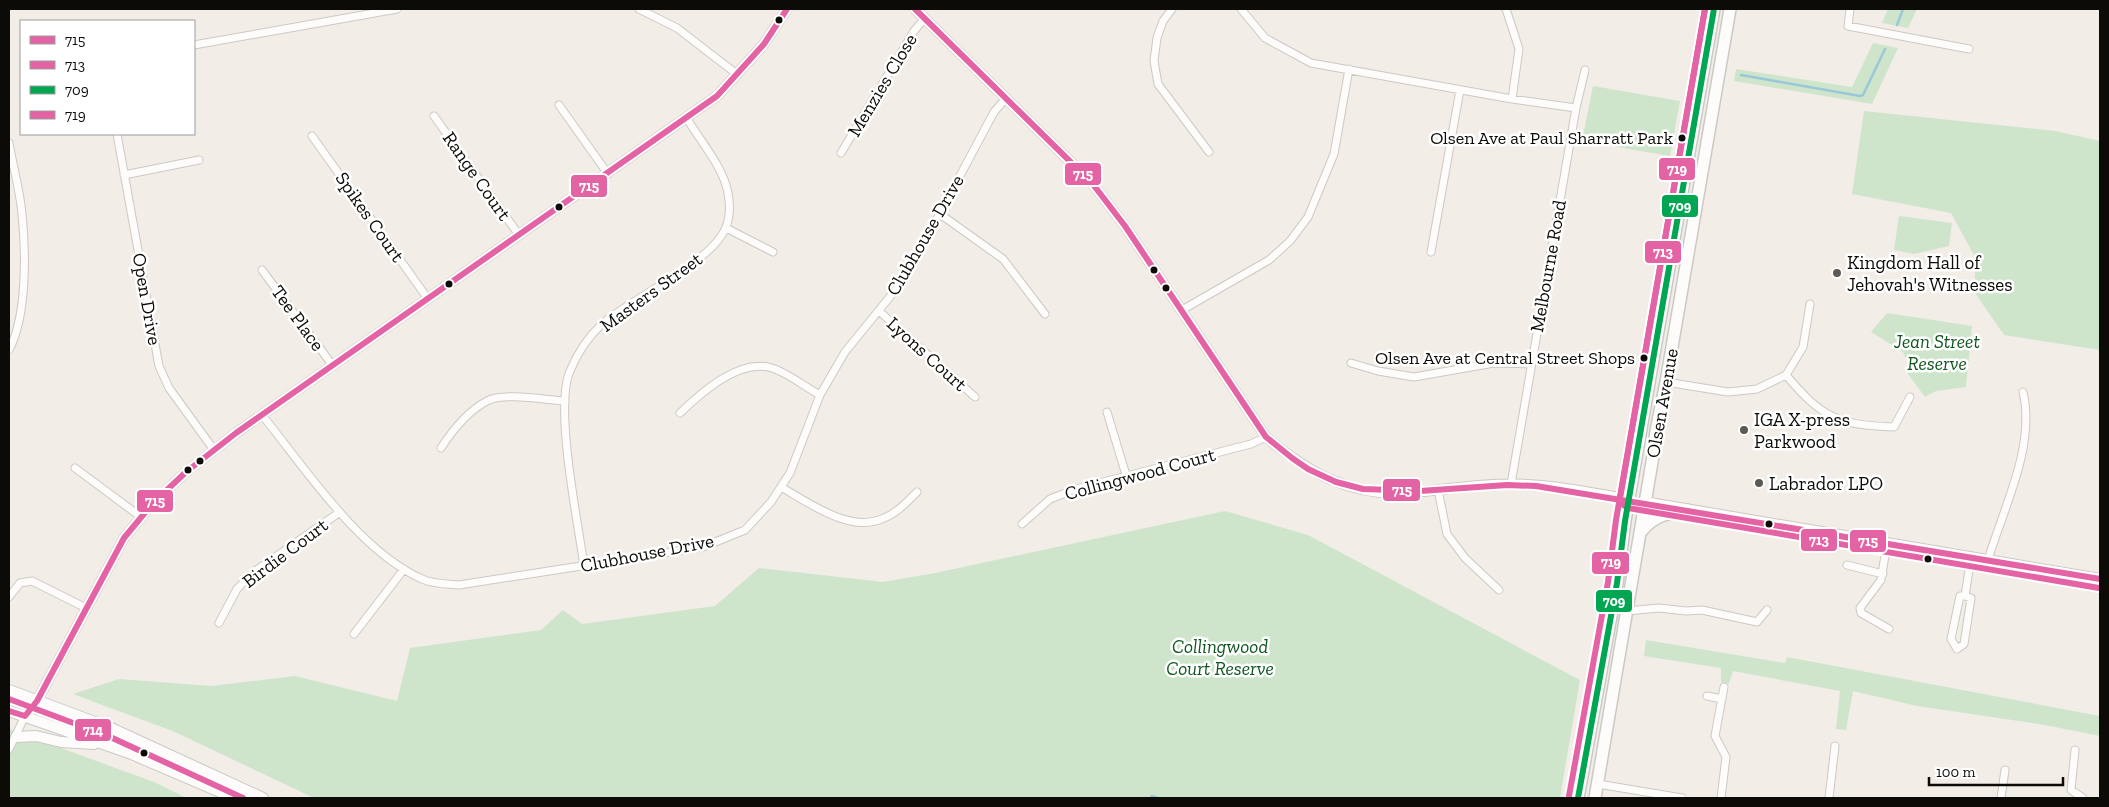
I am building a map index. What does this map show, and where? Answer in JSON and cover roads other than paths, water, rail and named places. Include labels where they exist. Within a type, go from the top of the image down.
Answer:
[{"type":"main road","name":"Olsen Avenue","points":[[1578,798],[1614,603],[1629,499],[1714,9]]},
{"type":"main road","name":"Olsen Avenue","points":[[1595,798],[1644,502],[1730,9]]},
{"type":"main road","points":[[1629,499],[2100,578]]},
{"type":"main road","points":[[1640,533],[1658,516],[1687,510]]},
{"type":"main road","points":[[9,690],[135,738],[263,798]]},
{"type":"main road","points":[[9,711],[105,744],[234,798]]},
{"type":"main road","points":[[16,737],[36,736],[61,742],[105,744]]},
{"type":"street","points":[[195,45],[397,9]]},
{"type":"street","points":[[639,9],[677,28],[738,75]]},
{"type":"street","points":[[9,749],[25,716],[37,701],[124,538],[141,517],[186,472],[262,415],[717,96],[764,44],[787,9]]},
{"type":"street","points":[[915,9],[1092,183],[1125,226],[1266,437],[1308,469],[1348,487],[1387,493],[1511,484],[1629,499]]},
{"type":"street","points":[[1172,9],[1163,21],[1157,38],[1154,61],[1158,84],[1209,152]]},
{"type":"street","points":[[1241,9],[1265,38],[1311,63],[1512,99],[1576,108]]},
{"type":"street","points":[[1506,9],[1519,49],[1512,99]]},
{"type":"street","points":[[1850,9],[1848,26],[1969,49]]},
{"type":"street","name":"Menzies Close","points":[[841,153],[914,30],[925,18]]},
{"type":"street","points":[[1182,310],[1269,260],[1290,241],[1308,217],[1334,154],[1349,70]]},
{"type":"street","name":"Melbourne Road","points":[[1511,484],[1576,108],[1585,70]]},
{"type":"street","points":[[1431,252],[1460,90]]},
{"type":"street","name":"Clubhouse Drive","points":[[262,415],[354,529],[387,560],[423,580],[459,586],[703,547],[745,530],[771,502],[790,473],[820,395],[844,352],[906,277],[994,112],[1006,98]]},
{"type":"street","points":[[559,105],[608,174]]},
{"type":"street","name":"Range Court","points":[[434,116],[519,236]]},
{"type":"street","points":[[686,118],[726,184],[729,208],[726,228],[773,252]]},
{"type":"street","name":"Open Drive","points":[[117,135],[159,366],[169,388],[214,450]]},
{"type":"street","name":"Spikes Court","points":[[312,136],[428,299]]},
{"type":"street","points":[[9,143],[22,214],[23,252],[22,300],[13,342],[9,350]]},
{"type":"street","points":[[124,174],[199,160]]},
{"type":"street","points":[[940,214],[1003,259],[1045,314]]},
{"type":"street","name":"Masters Street","points":[[584,566],[564,413],[569,372],[584,346],[601,325],[705,253],[726,228]]},
{"type":"street","name":"Tee Place","points":[[262,270],[333,366]]},
{"type":"street","points":[[1666,382],[1728,392],[1758,389],[1786,375],[1803,347],[1810,304]]},
{"type":"street","name":"Lyons Court","points":[[879,311],[975,397]]},
{"type":"street","points":[[1351,363],[1378,371],[1414,377],[1494,363],[1531,364]]},
{"type":"street","points":[[680,413],[706,388],[728,376],[749,368],[771,368],[820,395]]},
{"type":"street","points":[[1786,375],[1801,393],[1822,412],[1840,421],[1864,426],[1894,427],[1910,397]]},
{"type":"street","points":[[1988,560],[2018,470],[2027,410],[2023,392]]},
{"type":"street","points":[[440,448],[471,413],[488,400],[506,398],[565,401]]},
{"type":"street","points":[[1107,412],[1126,476]]},
{"type":"street","name":"Collingwood Court","points":[[1022,524],[1050,499],[1076,489],[1251,444],[1266,437]]},
{"type":"street","points":[[75,468],[141,517]]},
{"type":"street","points":[[781,487],[823,510],[857,524],[883,519],[917,492]]},
{"type":"street","points":[[1438,490],[1447,534],[1465,558],[1499,590]]},
{"type":"street","name":"Birdie Court","points":[[219,623],[237,589],[256,571],[340,512]]},
{"type":"street","points":[[1887,543],[1883,574],[1876,590],[1860,608],[1861,612],[1888,629]]},
{"type":"street","points":[[1965,596],[1971,557]]},
{"type":"street","points":[[1847,565],[1883,574]]},
{"type":"street","points":[[354,634],[404,569]]},
{"type":"street","points":[[9,597],[20,583],[32,581],[86,608]]},
{"type":"street","points":[[1960,596],[1965,596],[1971,598],[1966,635],[1964,644],[1957,649],[1950,639],[1960,596]]},
{"type":"street","points":[[1627,611],[1659,608],[1686,612],[1702,610],[1758,622],[1767,610]]},
{"type":"street","points":[[1721,798],[1726,757],[1716,736],[1724,687]]},
{"type":"street","points":[[1707,696],[1722,699]]},
{"type":"street","points":[[1829,798],[1835,746]]},
{"type":"street","points":[[2075,750],[2072,790],[2083,798]]},
{"type":"street","points":[[2001,798],[2004,770]]},
{"type":"street","points":[[1598,784],[1682,798]]},
{"type":"waterway","points":[[1897,25],[1903,9]]},
{"type":"waterway","points":[[1741,75],[1860,96],[1863,95],[1885,49]]},
{"type":"waterway","points":[[1150,798],[1152,796],[1158,798]]},
{"type":"place","name":"Olsen Ave at Paul Sharratt Park","points":[[1682,138]]},
{"type":"place","name":"Kingdom Hall of Jehovah's Witnesses","points":[[1837,273]]},
{"type":"place","name":"Olsen Ave at Central Street Shops","points":[[1644,358]]},
{"type":"place","name":"IGA X-press Parkwood","points":[[1744,430]]},
{"type":"place","name":"Labrador LPO","points":[[1759,483]]},
{"type":"park label","name":"Jean Street Reserve","points":[[1937,352]]},
{"type":"park label","name":"Collingwood Court Reserve","points":[[1220,657]]}]
